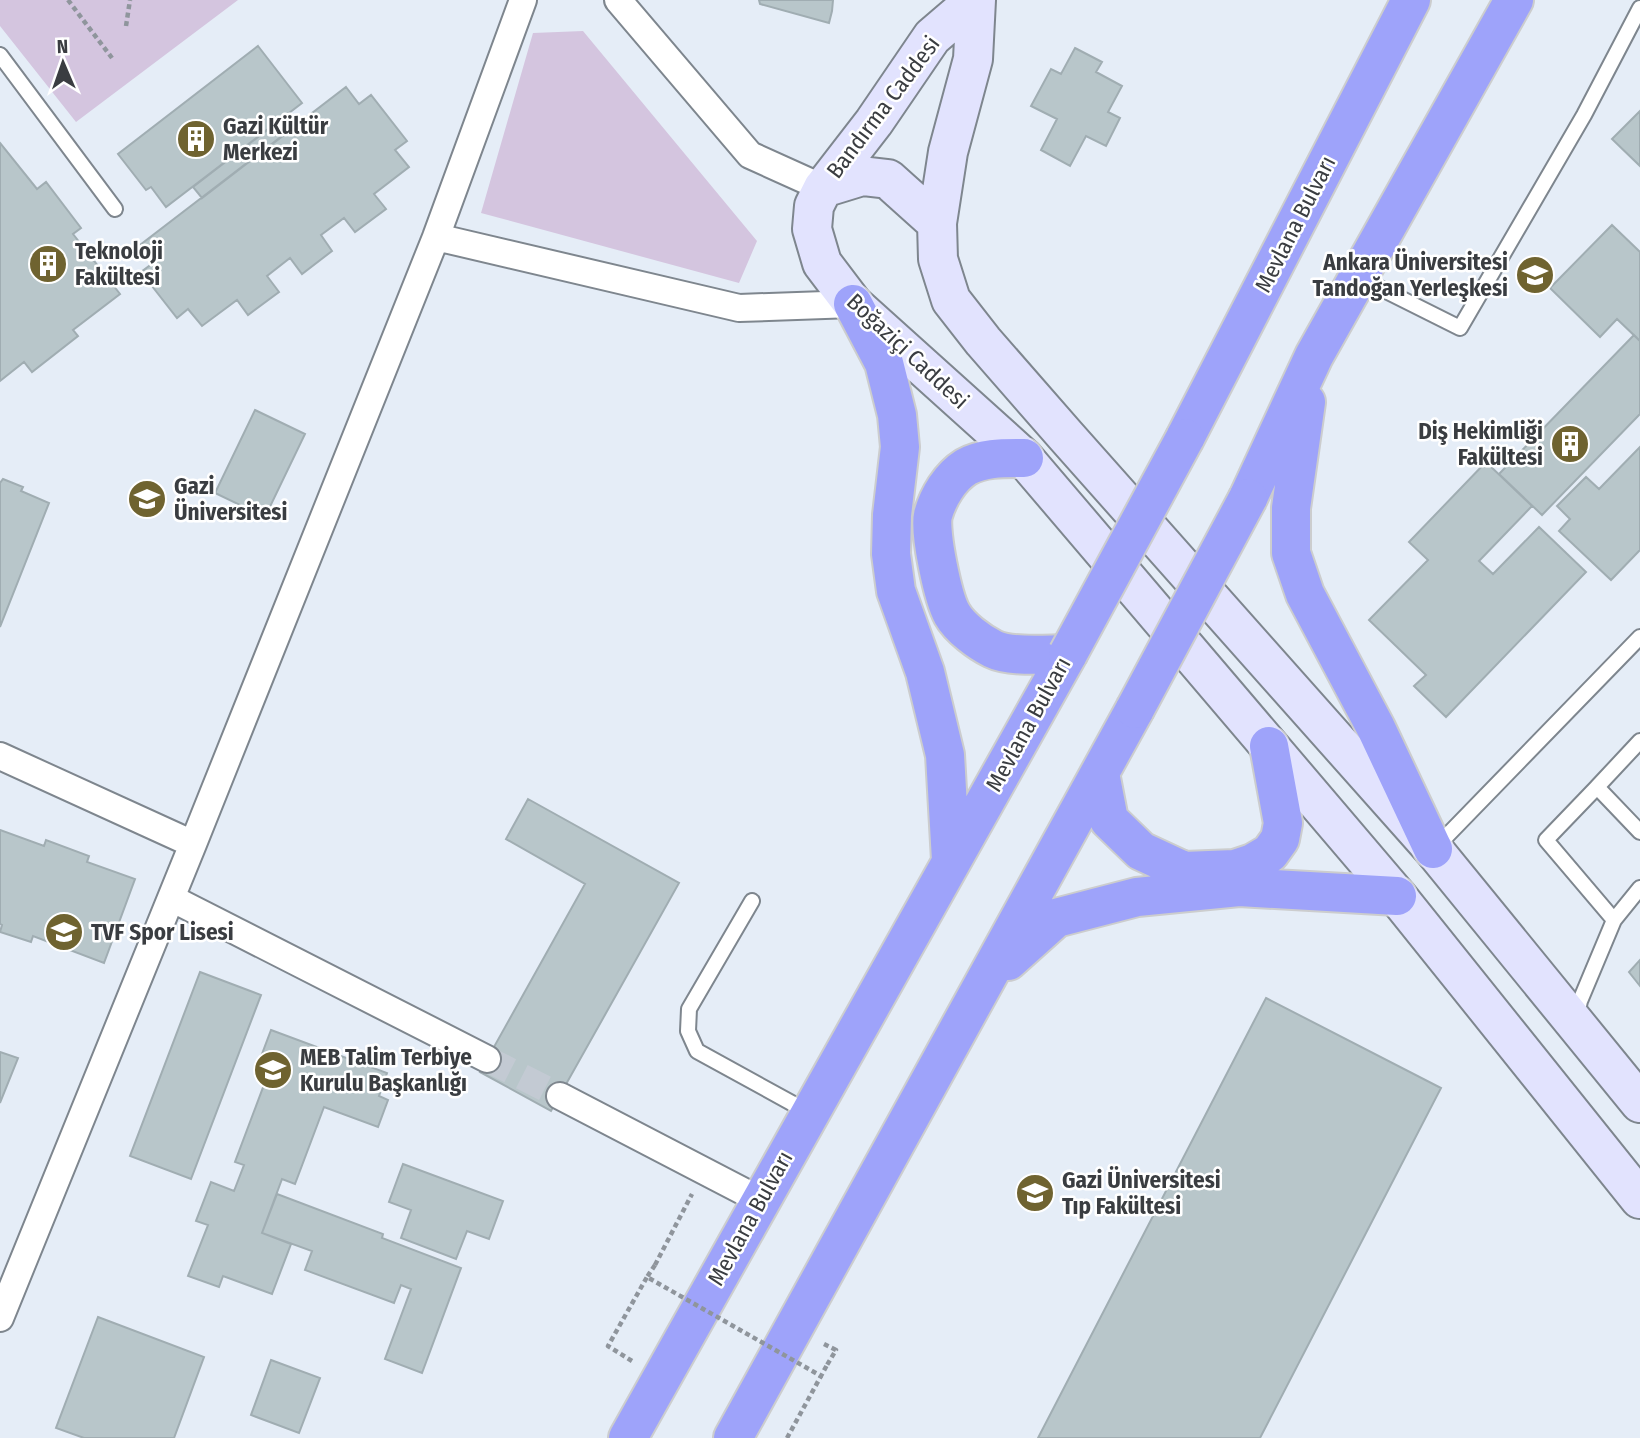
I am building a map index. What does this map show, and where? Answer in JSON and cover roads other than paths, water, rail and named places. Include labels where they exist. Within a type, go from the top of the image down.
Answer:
[{"type":"highway","name":"Mevlana Bulvarı","points":[[628,1438],[1068,654],[1185,438],[1411,0]]},
{"type":"highway","points":[[733,1438],[1135,709],[1248,498],[1314,356],[1514,0]]},
{"type":"highway","points":[[853,304],[884,363],[897,415],[900,447],[892,515],[891,554],[896,591],[925,671],[945,755],[951,860]]},
{"type":"highway","points":[[1314,356],[1291,508],[1291,553],[1305,594],[1376,728],[1433,849]]},
{"type":"highway","points":[[1024,458],[990,458],[966,467],[945,487],[932,517],[940,578],[952,615],[971,634],[995,650],[1025,654],[1068,654]]},
{"type":"highway","points":[[1100,773],[1109,820],[1141,850],[1184,871],[1235,869],[1254,863],[1270,853],[1280,839],[1283,823],[1269,746]]},
{"type":"highway","points":[[983,984],[1056,918],[1138,897],[1238,887],[1397,896]]},
{"type":"main road","name":"Bandırma Caddesi","points":[[823,188],[876,120],[932,37],[975,0]]},
{"type":"main road","name":"Bandırma Caddesi","points":[[937,223],[948,152],[973,59],[975,0]]},
{"type":"main road","points":[[823,188],[862,176],[888,179],[937,223],[938,259],[951,300],[983,341],[1433,849],[1640,1103]]},
{"type":"main road","name":"Boğaziçi Caddesi","points":[[823,188],[814,206],[811,229],[822,262],[853,304],[1024,458],[1397,896],[1640,1199]]},
{"type":"street","points":[[0,1318],[436,237],[523,0]]},
{"type":"street","points":[[618,0],[750,155],[823,188]]},
{"type":"street","points":[[436,237],[739,308],[853,304]]},
{"type":"street","points":[[0,756],[193,844]]},
{"type":"street","points":[[171,898],[487,1059]]},
{"type":"street","points":[[560,1096],[760,1200]]},
{"type":"lane","points":[[1358,277],[1460,328],[1584,115],[1640,8]]},
{"type":"lane","points":[[0,55],[115,209]]},
{"type":"lane","points":[[1433,849],[1640,637]]},
{"type":"lane","points":[[1614,920],[1546,840],[1640,741]]},
{"type":"lane","points":[[1597,787],[1640,832]]},
{"type":"lane","points":[[1575,1023],[1580,1001],[1614,920],[1640,888]]},
{"type":"lane","points":[[752,901],[689,1009],[688,1031],[697,1051],[809,1113]]},
{"type":"tunnel","points":[[487,1059],[560,1096]]},
{"type":"place","name":"Gazi Kültür Merkezi","points":[[196,139]]},
{"type":"place","name":"Teknoloji Fakültesi","points":[[48,264]]},
{"type":"place","name":"Ankara Üniversitesi Tandoğan Yerleşkesi","points":[[1535,275]]},
{"type":"place","name":"Diş Hekimliği Fakültesi","points":[[1570,444]]},
{"type":"place","name":"Gazi Üniversitesi","points":[[147,499]]},
{"type":"place","name":"TVF Spor Lisesi","points":[[64,932]]},
{"type":"place","name":"MEB Talim Terbiye Kurulu Başkanlığı","points":[[273,1070]]},
{"type":"place","name":"Gazi Üniversitesi Tıp Fakültesi","points":[[1035,1193]]}]
